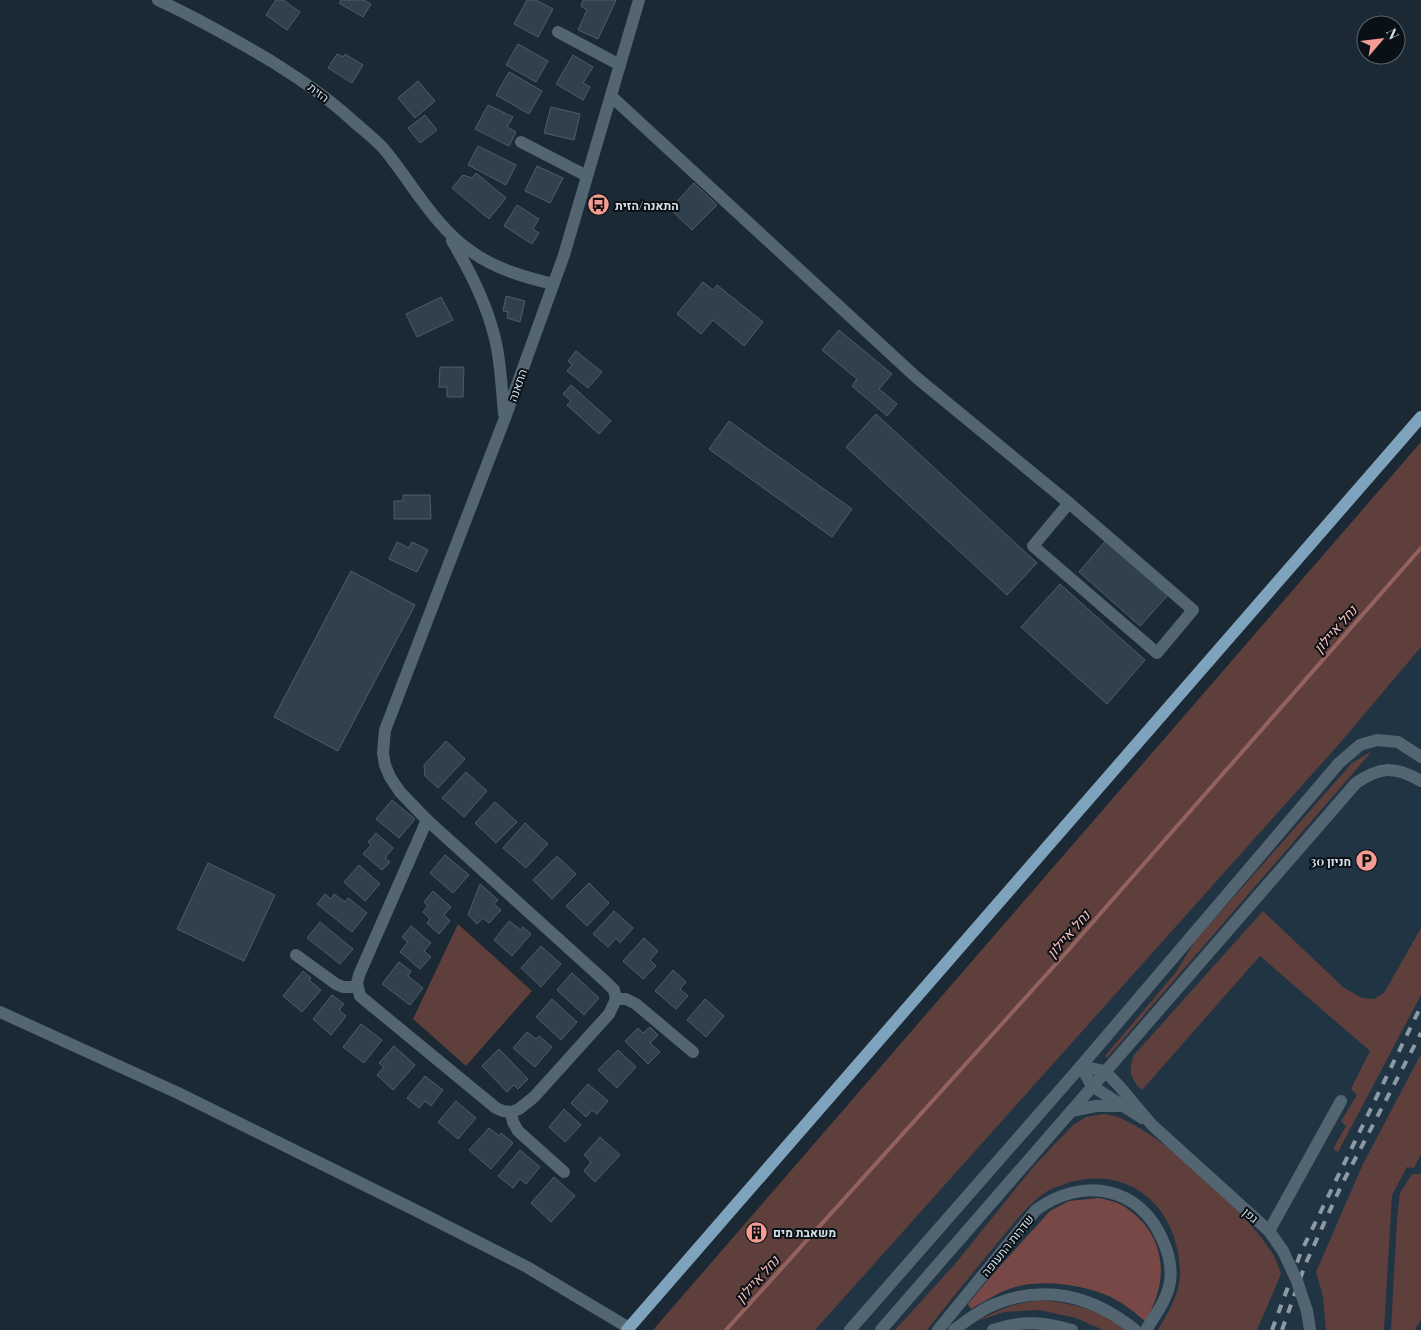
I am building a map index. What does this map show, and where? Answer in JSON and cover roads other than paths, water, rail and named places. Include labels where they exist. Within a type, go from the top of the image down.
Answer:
[{"type":"main road","points":[[628,1329],[1421,417]]},
{"type":"street","name":"הזית","points":[[158,0],[244,44],[329,99],[382,148],[445,228],[460,243],[490,263],[511,273],[552,284]]},
{"type":"street","name":"התאנה","points":[[427,820],[400,792],[390,777],[383,753],[385,730],[505,418],[564,255],[639,0]]},
{"type":"street","points":[[558,32],[620,65]]},
{"type":"street","points":[[611,96],[917,378],[1069,504],[1193,610],[1157,653],[1032,546],[1069,504]]},
{"type":"street","points":[[521,142],[587,176]]},
{"type":"street","name":"הזית","points":[[445,228],[466,263],[491,325],[497,348],[505,418]]},
{"type":"street","points":[[850,1330],[1081,1066],[1338,763],[1360,745],[1377,740],[1398,742],[1421,757]]},
{"type":"street","points":[[881,1330],[1356,783],[1369,774],[1382,770],[1407,772],[1421,781]]},
{"type":"street","points":[[427,820],[614,990],[616,999],[609,1014],[534,1097],[519,1109],[511,1112],[503,1111],[488,1102],[360,996],[357,987],[358,975],[427,820]]},
{"type":"street","points":[[296,955],[336,984],[357,987]]},
{"type":"street","points":[[616,999],[626,999],[636,1004],[693,1052]]},
{"type":"street","points":[[0,1012],[178,1093],[425,1215],[528,1267],[628,1329]]},
{"type":"street","points":[[1081,1066],[1105,1071],[1152,1125]]},
{"type":"street","points":[[1081,1066],[1092,1086],[1152,1125]]},
{"type":"street","points":[[1269,1231],[1341,1101]]},
{"type":"street","points":[[1071,1111],[1096,1106],[1122,1106]]},
{"type":"street","points":[[511,1112],[513,1122],[518,1130],[564,1172]]},
{"type":"street","name":"גפן","points":[[1152,1125],[1269,1231],[1283,1251],[1297,1281],[1307,1311],[1310,1330]]},
{"type":"street","name":"שדרות התעופה","points":[[938,1330],[1036,1210],[1047,1201],[1082,1190],[1092,1189],[1118,1194],[1136,1203],[1151,1218],[1160,1232],[1168,1251],[1170,1282],[1165,1299],[1146,1330]]},
{"type":"street","points":[[954,1330],[973,1316],[993,1305],[1018,1297],[1037,1295],[1072,1297],[1096,1304],[1119,1317],[1134,1330]]},
{"type":"street","points":[[993,1330],[1004,1326],[1036,1322],[1072,1330]]},
{"type":"waterway","name":"נחל איילון","points":[[726,1330],[1064,955],[1421,548]]},
{"type":"railway","points":[[1272,1330],[1301,1252],[1421,1006]]},
{"type":"railway","points":[[1282,1330],[1305,1265],[1342,1184],[1421,1033]]},
{"type":"place","name":"התאנה/הזית","points":[[599,205]]},
{"type":"place","name":"חניון 30","points":[[1367,861]]},
{"type":"place","name":"משאבת מים","points":[[757,1232]]}]
